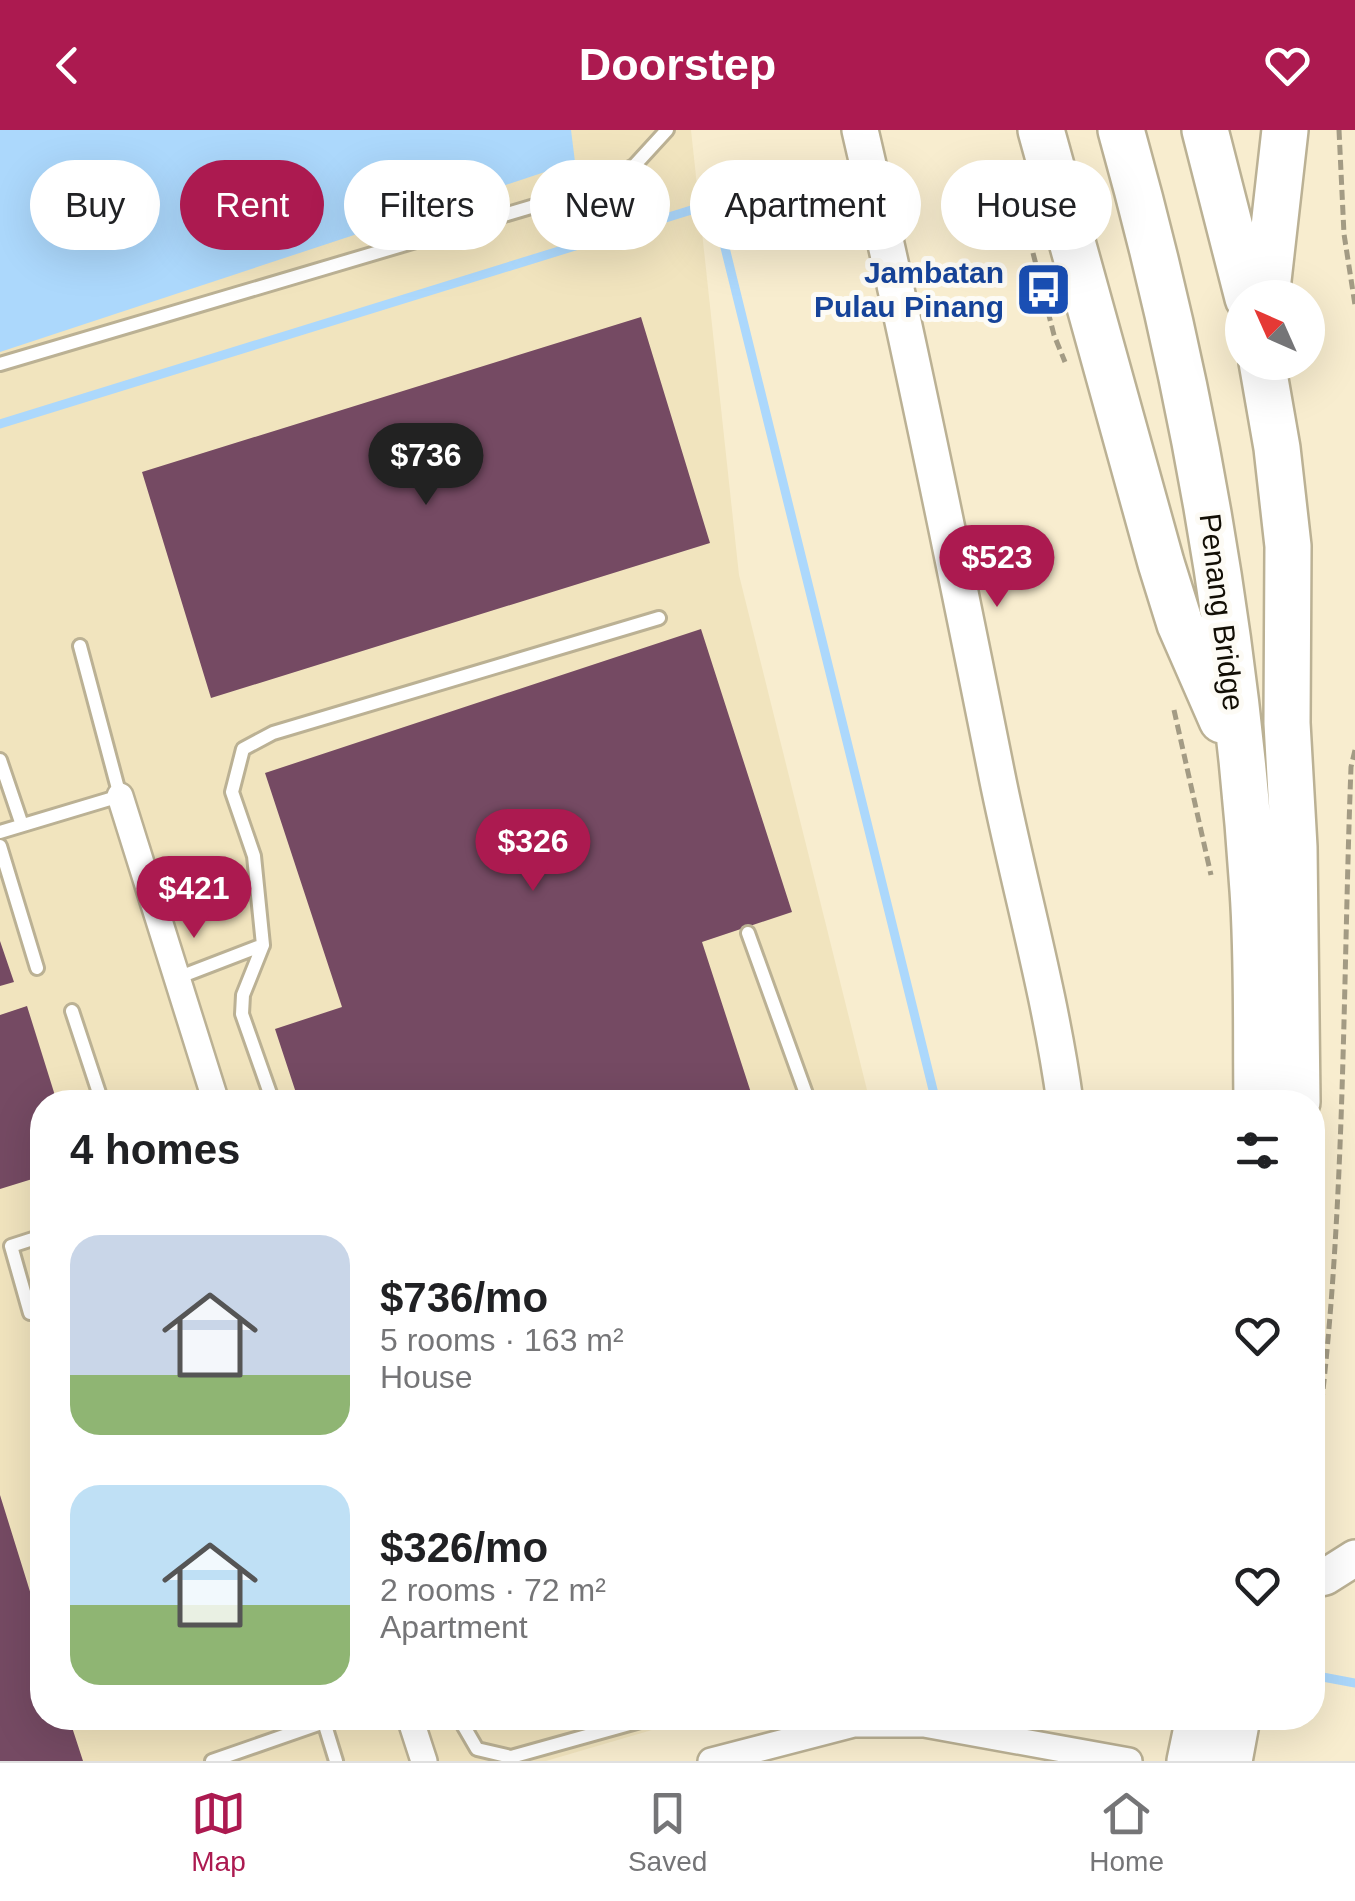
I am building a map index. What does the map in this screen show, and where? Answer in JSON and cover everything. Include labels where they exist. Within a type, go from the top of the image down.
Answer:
[{"type":"highway","points":[[1041,130],[1165,578],[1180,624],[1240,764]]},
{"type":"highway","name":"Penang Bridge","points":[[1121,130],[1144,210],[1199,450],[1226,620],[1253,892],[1258,1090]]},
{"type":"highway","points":[[1205,130],[1243,280]]},
{"type":"highway","points":[[1268,280],[1286,130]]},
{"type":"highway","points":[[1294,280],[1307,130]]},
{"type":"highway","name":"Penang Bridge","points":[[1265,380],[1278,448],[1288,546],[1287,723],[1294,847],[1296,1090]]},
{"type":"highway","name":"Penang Bridge","points":[[1278,448],[1284,380]]},
{"type":"highway","points":[[1190,1761],[1196,1730]]},
{"type":"highway","points":[[1229,1761],[1235,1730]]},
{"type":"street","points":[[860,130],[1048,1000],[1063,1090]]},
{"type":"street","points":[[120,796],[212,1090]]},
{"type":"street","points":[[1325,1576],[1355,1558]]},
{"type":"street","points":[[414,1730],[424,1761]]},
{"type":"street","points":[[711,1761],[831,1730]]},
{"type":"street","points":[[957,1730],[1129,1761]]},
{"type":"lane","points":[[0,364],[585,192],[634,166],[666,130]]},
{"type":"lane","points":[[269,1090],[242,1014],[244,994],[263,944],[254,856],[232,792],[243,749],[272,733],[659,618]]},
{"type":"lane","points":[[0,832],[120,796],[80,646]]},
{"type":"lane","points":[[0,760],[22,825]]},
{"type":"lane","points":[[0,846],[37,968]]},
{"type":"lane","points":[[748,933],[804,1090]]},
{"type":"lane","points":[[177,978],[263,944]]},
{"type":"lane","points":[[72,1011],[98,1090]]},
{"type":"lane","points":[[30,1240],[11,1246],[30,1313]]},
{"type":"lane","points":[[212,1761],[296,1730]]},
{"type":"lane","points":[[326,1730],[336,1761]]},
{"type":"lane","points":[[466,1730],[477,1749],[510,1757],[608,1730]]},
{"type":"path","points":[[1339,130],[1344,234],[1355,305]]},
{"type":"path","points":[[1325,1393],[1340,1148],[1350,767],[1355,750]]},
{"type":"shaded area","points":[[0,130],[691,130],[694,160],[690,160],[690,250],[704,250],[739,575],[867,1090],[30,1090],[30,1730],[652,1730],[546,1761],[0,1761]]},
{"type":"water","points":[[0,130],[571,130],[575,160],[530,160],[530,177],[510,183],[510,160],[344,160],[344,238],[324,245],[324,160],[180,160],[180,250],[309,250],[0,352]]},
{"type":"building","points":[[641,317],[710,543],[211,698],[142,472]]},
{"type":"building","points":[[701,629],[792,912],[702,942],[750,1090],[295,1090],[275,1029],[342,1007],[265,773]]},
{"type":"building","points":[[0,941],[14,982],[0,986]]},
{"type":"building","points":[[27,1006],[53,1090],[30,1090],[30,1180],[0,1189],[0,1015]]},
{"type":"building","points":[[0,1495],[30,1591],[30,1730],[73,1730],[83,1761],[0,1761]]},
{"type":"waterway","points":[[0,424],[714,203],[933,1090]]},
{"type":"waterway","points":[[1325,1677],[1355,1683]]},
{"type":"place","name":"Jambatan Pulau Pinang","points":[[1043,289]]}]
